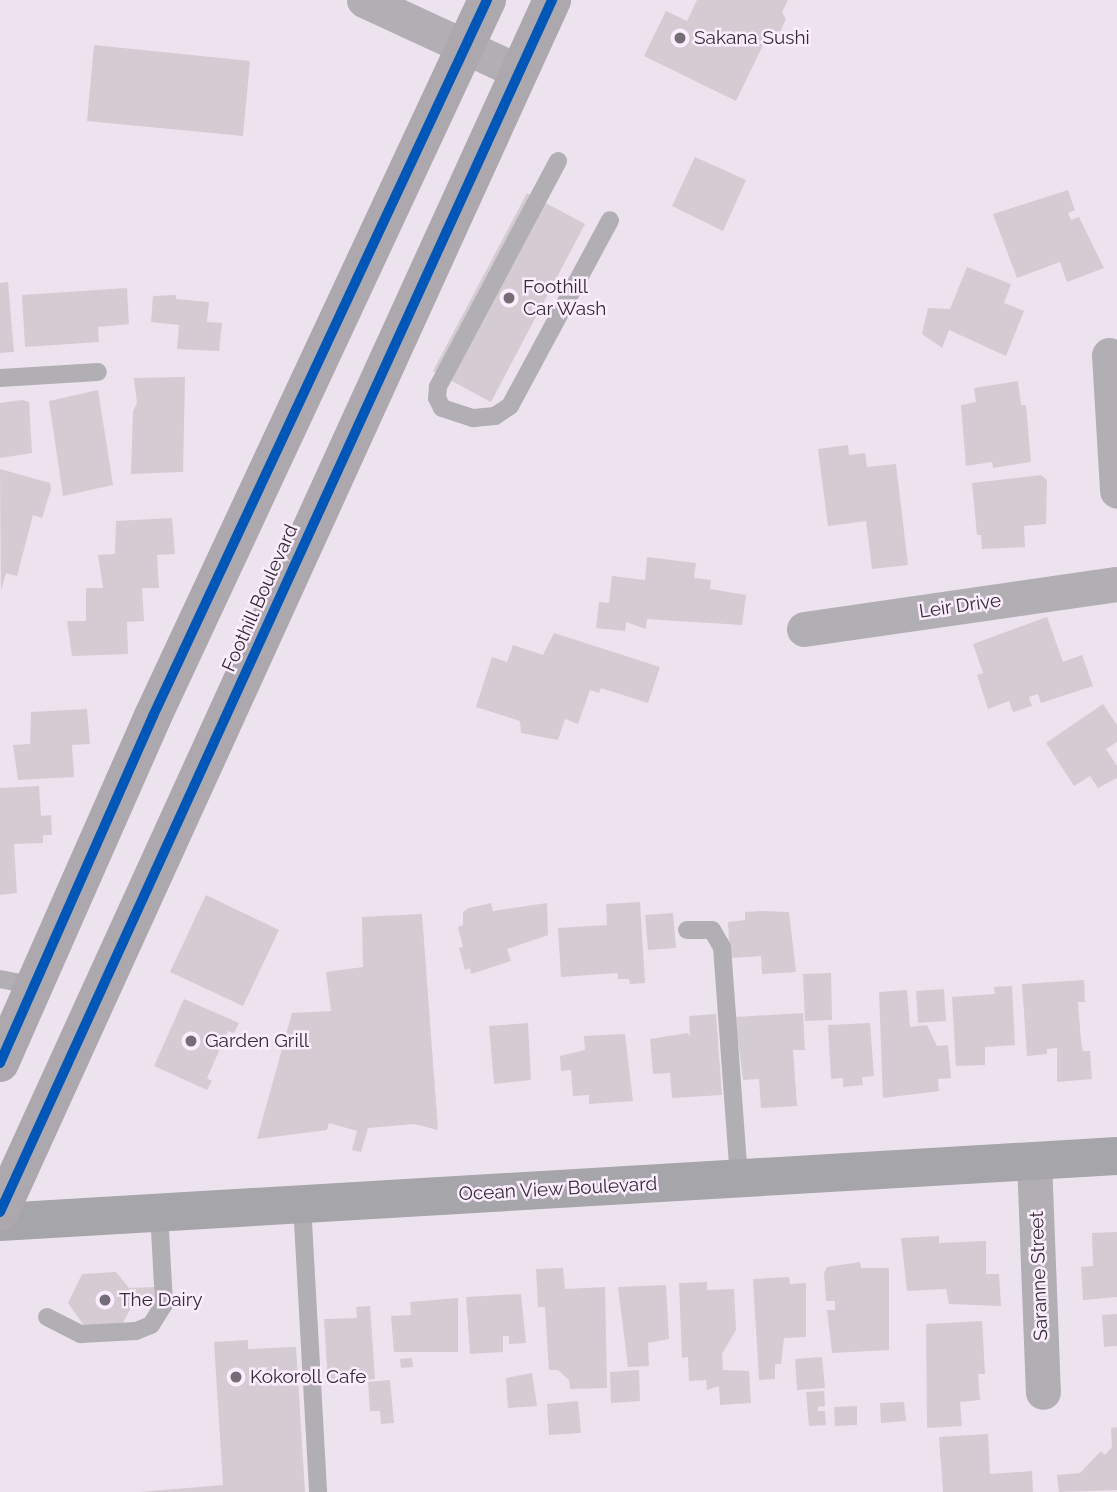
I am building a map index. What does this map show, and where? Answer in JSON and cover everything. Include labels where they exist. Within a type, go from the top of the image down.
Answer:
[{"type":"main road","points":[[0,1063],[18,982],[153,716],[487,0]]},
{"type":"main road","name":"Foothill Boulevard","points":[[0,1212],[552,0]]},
{"type":"street","points":[[365,0],[518,71]]},
{"type":"street","points":[[1109,355],[1117,491]]},
{"type":"street","name":"Leir Drive","points":[[804,629],[1117,584]]},
{"type":"street","name":"Ocean View Boulevard","points":[[0,1222],[1117,1156]]},
{"type":"street","name":"Saranne Street","points":[[1034,1160],[1043,1392]]},
{"type":"lane","points":[[558,161],[438,387],[436,398],[442,408],[473,418],[495,416],[510,406],[610,220]]},
{"type":"lane","points":[[0,378],[97,372]]},
{"type":"lane","points":[[687,930],[712,930],[722,947],[739,1178]]},
{"type":"lane","points":[[302,1204],[318,1492]]},
{"type":"lane","points":[[47,1317],[81,1334],[136,1331],[151,1325],[164,1304],[159,1212]]},
{"type":"building","points":[[697,0],[788,0],[782,12],[786,19],[774,45],[765,41],[736,101],[644,56],[666,11],[687,21]]},
{"type":"building","points":[[94,45],[250,61],[243,136],[87,121]]},
{"type":"building","points":[[695,157],[746,180],[723,231],[672,206]]},
{"type":"building","points":[[1068,190],[1075,210],[1068,213],[1071,220],[1079,217],[1104,268],[1067,282],[1060,262],[1017,278],[993,214]]},
{"type":"building","name":"Foothill Car Wash","points":[[527,193],[585,224],[491,402],[433,371]]},
{"type":"building","points":[[967,267],[1011,284],[1004,303],[1024,311],[1006,356],[949,330],[942,348],[922,334],[928,308],[950,309]]},
{"type":"building","points":[[8,282],[14,352],[0,353],[0,283]]},
{"type":"building","points":[[127,288],[129,324],[98,327],[99,342],[25,347],[22,295]]},
{"type":"building","points":[[176,295],[176,299],[209,302],[207,322],[222,323],[219,351],[177,349],[179,325],[151,322],[153,296]]},
{"type":"building","points":[[185,377],[183,472],[131,474],[133,411],[137,403],[134,378]]},
{"type":"building","points":[[1018,381],[1021,405],[1026,405],[1031,462],[993,468],[992,462],[966,466],[961,405],[976,402],[974,388]]},
{"type":"building","points":[[98,390],[113,485],[63,496],[49,401]]},
{"type":"building","points":[[22,400],[29,402],[32,453],[0,458],[0,403]]},
{"type":"building","points":[[848,445],[849,455],[865,453],[867,467],[896,464],[908,565],[872,569],[866,521],[828,526],[818,449]]},
{"type":"building","points":[[0,469],[50,483],[51,489],[42,518],[33,515],[17,576],[6,573],[1,591]]},
{"type":"building","points":[[1041,475],[1047,480],[1046,524],[1024,526],[1025,547],[982,549],[981,535],[977,535],[972,483]]},
{"type":"building","points":[[172,518],[175,554],[157,555],[159,588],[142,588],[144,621],[127,622],[128,654],[72,656],[67,621],[86,621],[86,588],[103,588],[98,555],[115,554],[116,521]]},
{"type":"building","points":[[647,557],[696,563],[694,578],[711,580],[710,589],[746,595],[742,625],[647,619],[646,629],[626,622],[625,631],[596,628],[599,602],[609,603],[612,576],[645,580]]},
{"type":"building","points":[[1047,617],[1063,662],[1082,655],[1093,686],[1041,703],[1038,694],[1029,697],[1032,706],[1013,712],[1009,701],[988,709],[977,675],[983,673],[973,644]]},
{"type":"building","points":[[554,633],[660,667],[648,703],[601,688],[599,693],[590,690],[578,724],[565,719],[558,740],[521,733],[520,721],[476,707],[492,657],[507,662],[513,645],[543,655]]},
{"type":"building","points":[[1103,704],[1117,725],[1117,742],[1106,749],[1117,766],[1117,778],[1098,788],[1090,776],[1074,786],[1046,743]]},
{"type":"building","points":[[87,709],[90,744],[72,745],[74,777],[18,780],[13,745],[30,744],[31,712]]},
{"type":"building","points":[[39,786],[41,816],[51,815],[52,835],[43,835],[43,843],[14,844],[17,893],[0,895],[0,788]]},
{"type":"building","points":[[206,895],[279,930],[243,1006],[170,972]]},
{"type":"building","points":[[640,902],[645,983],[630,984],[629,979],[618,979],[618,973],[561,977],[558,928],[607,925],[606,904]]},
{"type":"building","points":[[491,903],[493,911],[547,903],[548,935],[507,949],[511,961],[471,974],[470,968],[465,970],[459,948],[463,947],[458,927],[463,925],[463,912]]},
{"type":"building","points":[[745,912],[789,912],[796,972],[762,974],[761,956],[730,958],[728,922],[745,920]]},
{"type":"building","points":[[673,913],[676,948],[648,950],[645,915]]},
{"type":"building","points":[[422,914],[438,1130],[414,1124],[368,1128],[361,1152],[352,1150],[357,1131],[329,1123],[327,1130],[257,1139],[292,1013],[331,1011],[326,972],[363,967],[362,917]]},
{"type":"building","points":[[831,973],[832,1020],[805,1021],[803,974]]},
{"type":"building","points":[[1084,980],[1085,1002],[1078,1002],[1081,1041],[1083,1051],[1090,1051],[1092,1079],[1057,1082],[1057,1048],[1047,1049],[1047,1054],[1027,1056],[1022,984]]},
{"type":"building","points":[[1012,986],[1015,1045],[985,1047],[985,1065],[956,1066],[952,997],[995,994],[994,987]]},
{"type":"building","points":[[944,989],[946,1021],[918,1023],[916,991]]},
{"type":"building","points":[[907,990],[910,1027],[927,1025],[937,1046],[948,1045],[951,1078],[938,1079],[939,1091],[883,1098],[879,992]]},
{"type":"building","points":[[184,999],[239,1023],[234,1033],[228,1031],[207,1078],[212,1081],[207,1090],[154,1066]]},
{"type":"building","points":[[803,1013],[805,1050],[793,1050],[797,1106],[761,1108],[759,1079],[743,1080],[735,1017]]},
{"type":"building","points":[[716,1014],[722,1095],[672,1098],[670,1073],[653,1074],[650,1039],[688,1033],[690,1037],[689,1016]]},
{"type":"building","points":[[528,1023],[531,1080],[494,1084],[489,1026]]},
{"type":"building","points":[[870,1023],[874,1076],[862,1077],[863,1085],[843,1087],[843,1078],[831,1079],[828,1025]]},
{"type":"building","points":[[625,1034],[633,1101],[589,1104],[589,1095],[573,1096],[571,1070],[561,1071],[560,1056],[585,1050],[584,1036]]},
{"type":"building","points":[[1117,1232],[1117,1297],[1083,1300],[1081,1267],[1093,1266],[1092,1233]]},
{"type":"building","points":[[939,1236],[939,1243],[986,1241],[986,1274],[999,1274],[1001,1306],[949,1304],[946,1289],[907,1291],[901,1238]]},
{"type":"building","points":[[860,1262],[861,1268],[889,1268],[889,1350],[832,1353],[827,1310],[835,1310],[835,1301],[826,1301],[824,1273],[827,1267]]},
{"type":"building","points":[[563,1268],[565,1289],[605,1287],[607,1388],[570,1389],[569,1380],[558,1370],[549,1370],[545,1307],[538,1307],[536,1269]]},
{"type":"building","name":"The Dairy","points":[[116,1272],[129,1288],[154,1287],[154,1297],[140,1298],[141,1307],[131,1308],[120,1328],[87,1330],[68,1303],[82,1274]]},
{"type":"building","points":[[789,1277],[790,1284],[806,1283],[806,1337],[784,1338],[781,1364],[775,1364],[775,1379],[759,1380],[753,1279]]},
{"type":"building","points":[[707,1282],[707,1290],[734,1289],[736,1330],[722,1354],[723,1370],[749,1371],[751,1403],[720,1405],[719,1386],[707,1390],[706,1380],[689,1381],[688,1357],[682,1358],[679,1283]]},
{"type":"building","points":[[666,1285],[669,1339],[648,1343],[649,1366],[628,1367],[618,1287]]},
{"type":"building","points":[[521,1294],[526,1343],[509,1344],[509,1336],[503,1336],[503,1352],[470,1354],[466,1297]]},
{"type":"building","points":[[458,1298],[458,1352],[394,1352],[391,1316],[411,1315],[410,1302]]},
{"type":"building","points":[[370,1306],[375,1379],[328,1383],[324,1319],[357,1318],[356,1307]]},
{"type":"building","points":[[1117,1314],[1117,1346],[1104,1347],[1102,1315]]},
{"type":"building","points":[[982,1321],[985,1374],[978,1374],[980,1400],[960,1402],[962,1426],[927,1428],[926,1324]]},
{"type":"building","points":[[248,1340],[248,1349],[296,1347],[305,1492],[139,1492],[223,1485],[214,1342]]},
{"type":"building","points":[[822,1357],[825,1388],[797,1390],[795,1359]]},
{"type":"building","points":[[412,1358],[413,1367],[401,1368],[400,1359]]},
{"type":"building","points":[[639,1370],[640,1401],[611,1403],[610,1372]]},
{"type":"building","points":[[532,1373],[537,1406],[508,1408],[506,1378]]},
{"type":"building","points":[[390,1380],[394,1423],[381,1424],[380,1411],[370,1411],[368,1382]]},
{"type":"building","points":[[824,1391],[825,1406],[818,1407],[818,1411],[825,1411],[826,1425],[809,1426],[806,1392]]},
{"type":"building","points":[[578,1401],[581,1433],[549,1435],[547,1404]]},
{"type":"building","points":[[904,1402],[906,1421],[881,1423],[880,1403]]},
{"type":"building","points":[[857,1406],[857,1425],[835,1426],[834,1407]]},
{"type":"building","points":[[1117,1427],[1117,1490],[1059,1492],[1057,1475],[1080,1473],[1101,1451],[1105,1455],[1112,1447],[1111,1428]]},
{"type":"building","points":[[988,1434],[990,1474],[1032,1471],[1033,1492],[943,1492],[939,1437]]},
{"type":"cycle path","points":[[0,1063],[153,716],[487,0]]},
{"type":"cycle path","points":[[0,1212],[552,0]]},
{"type":"place","name":"Sakana Sushi","points":[[680,38]]},
{"type":"place","name":"Foothill Car Wash","points":[[509,298]]},
{"type":"place","name":"Garden Grill","points":[[191,1041]]},
{"type":"place","name":"The Dairy","points":[[105,1300]]},
{"type":"place","name":"Kokoroll Cafe","points":[[236,1377]]}]
